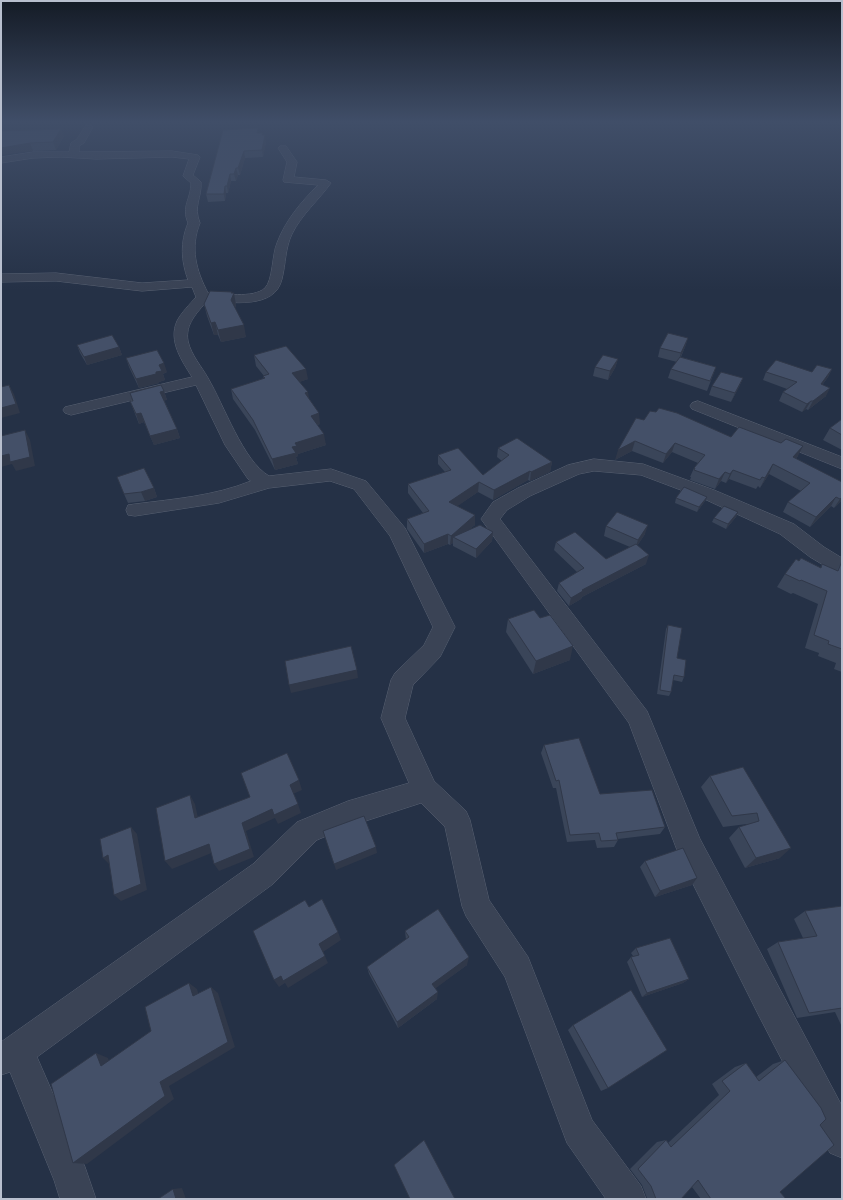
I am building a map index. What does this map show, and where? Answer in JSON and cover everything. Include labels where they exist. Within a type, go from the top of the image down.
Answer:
[{"type":"street","points":[[191,178],[196,182],[197,189],[192,202],[190,215],[194,223],[189,233],[187,256],[200,290],[183,322],[181,340],[186,354],[201,379],[234,444],[254,475],[266,482]]},
{"type":"street","points":[[1,278],[56,277],[142,286],[200,290],[246,298],[259,296],[269,291],[274,284],[279,253],[288,232],[308,200],[326,184],[288,180],[288,178]]},
{"type":"street","points":[[71,410],[201,379]]},
{"type":"street","points":[[698,406],[842,463]]},
{"type":"street","points":[[842,567],[817,552],[787,529],[708,494],[644,470],[594,465],[574,469],[524,492],[500,506],[490,518],[639,718],[690,848],[770,1005],[842,1141]]},
{"type":"street","points":[[135,510],[246,491],[266,482],[331,475],[360,485],[398,533],[444,627],[432,651],[404,680],[393,718],[425,790],[457,820],[476,906],[517,968],[579,1131],[628,1199]]},
{"type":"street","points":[[78,1199],[72,1180],[10,1055],[263,874],[307,831],[348,814],[425,790]]},
{"type":"building","points":[[210,178],[229,178],[227,186],[225,186],[224,194],[206,194]]},
{"type":"building","points":[[210,291],[234,293],[231,300],[244,325],[218,330],[215,322],[211,323],[204,304]]},
{"type":"building","points":[[668,333],[688,338],[681,353],[660,348]]},
{"type":"building","points":[[112,335],[119,347],[84,357],[77,345]]},
{"type":"building","points":[[286,346],[306,369],[292,373],[308,392],[305,393],[319,413],[311,416],[324,434],[295,443],[297,446],[292,447],[296,453],[272,459],[253,420],[231,389],[265,378],[263,376],[269,374],[254,355]]},
{"type":"building","points":[[157,350],[164,363],[159,365],[162,371],[136,379],[126,358]]},
{"type":"building","points":[[603,355],[618,359],[610,371],[595,367]]},
{"type":"building","points":[[680,357],[716,367],[710,381],[671,369]]},
{"type":"building","points":[[776,360],[812,372],[817,365],[832,369],[821,384],[830,388],[807,404],[783,392],[797,382],[766,372]]},
{"type":"building","points":[[721,372],[743,378],[735,393],[712,386]]},
{"type":"building","points":[[9,385],[16,404],[1,408],[1,387]]},
{"type":"building","points":[[161,385],[164,391],[160,392],[177,429],[150,436],[141,413],[136,414],[130,401],[133,401],[130,393]]},
{"type":"building","points":[[659,408],[677,413],[731,437],[739,427],[781,443],[786,439],[803,446],[793,457],[842,482],[842,497],[840,499],[836,497],[816,517],[788,502],[810,483],[773,464],[765,478],[762,477],[760,480],[733,470],[730,474],[725,472],[719,479],[694,470],[705,455],[675,443],[666,454],[635,441],[618,450],[636,418],[644,420],[650,411],[656,412]]},
{"type":"building","points":[[842,419],[842,435],[830,428]]},
{"type":"building","points":[[25,430],[30,457],[10,462],[9,454],[1,456],[1,436]]},
{"type":"building","points":[[517,438],[552,462],[531,472],[530,471],[494,490],[479,482],[449,502],[475,515],[451,536],[448,534],[424,544],[407,519],[429,511],[408,484],[451,470],[438,455],[458,448],[483,475],[509,455],[498,448]]},
{"type":"building","points":[[144,468],[154,488],[141,492],[124,494],[117,477]]},
{"type":"building","points":[[684,487],[707,497],[699,507],[676,498]]},
{"type":"building","points":[[724,506],[738,512],[728,524],[714,518]]},
{"type":"building","points":[[617,512],[648,525],[638,540],[606,526]]},
{"type":"building","points":[[480,525],[493,532],[476,549],[453,537]]},
{"type":"building","points":[[575,532],[606,559],[636,544],[649,555],[582,590],[583,591],[571,598],[559,583],[584,568],[556,542]]},
{"type":"building","points":[[801,558],[821,568],[822,564],[838,571],[842,561],[842,649],[828,644],[829,641],[814,635],[827,591],[785,574],[796,559],[799,561]]},
{"type":"building","points":[[534,610],[540,618],[550,615],[573,646],[536,661],[508,619]]},
{"type":"building","points":[[668,625],[682,628],[677,658],[686,660],[684,677],[674,675],[671,692],[660,690]]},
{"type":"building","points":[[351,646],[357,670],[289,685],[285,661]]},
{"type":"building","points":[[579,738],[600,794],[652,790],[665,827],[616,833],[618,840],[601,841],[599,833],[570,835],[559,780],[556,781],[544,745]]},
{"type":"building","points":[[287,753],[299,780],[290,785],[298,804],[274,815],[272,809],[242,823],[250,849],[214,864],[209,844],[165,861],[156,808],[190,795],[195,818],[250,797],[241,773]]},
{"type":"building","points":[[743,767],[791,848],[756,858],[739,827],[759,821],[757,813],[732,816],[710,776]]},
{"type":"building","points":[[364,816],[376,847],[334,864],[323,831]]},
{"type":"building","points":[[131,827],[141,884],[114,895],[108,855],[103,858],[100,839]]},
{"type":"building","points":[[683,848],[697,878],[660,891],[645,861]]},
{"type":"building","points":[[322,899],[338,932],[319,944],[325,956],[283,981],[281,976],[274,980],[253,931],[305,900],[309,907]]},
{"type":"building","points":[[842,906],[842,1008],[809,1013],[778,942],[817,936],[805,911]]},
{"type":"building","points":[[438,909],[469,957],[432,984],[438,992],[397,1022],[367,967],[409,937],[405,931]]},
{"type":"building","points":[[670,938],[689,979],[647,993],[631,957],[639,955],[636,948]]},
{"type":"building","points":[[189,983],[193,996],[211,987],[228,1042],[160,1082],[165,1096],[73,1163],[51,1084],[96,1053],[101,1066],[151,1031],[145,1007]]},
{"type":"building","points":[[631,990],[667,1050],[608,1088],[573,1025]]},
{"type":"building","points":[[785,1060],[821,1108],[826,1119],[820,1125],[834,1145],[780,1192],[786,1199],[711,1199],[698,1180],[681,1199],[656,1199],[651,1186],[638,1169],[666,1140],[671,1147],[730,1091],[722,1081],[746,1063],[759,1081]]},
{"type":"building","points":[[424,1140],[455,1199],[410,1199],[394,1165]]},
{"type":"building","points":[[173,1189],[176,1199],[158,1199]]}]
